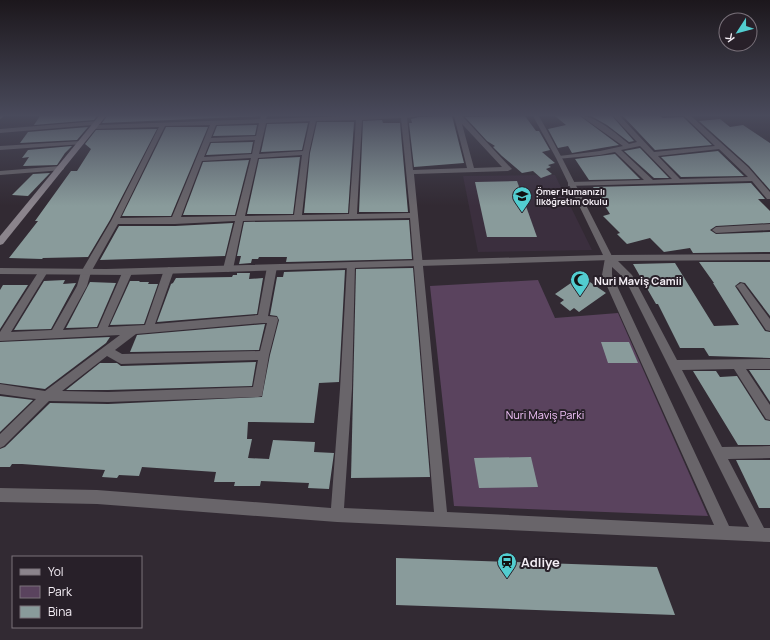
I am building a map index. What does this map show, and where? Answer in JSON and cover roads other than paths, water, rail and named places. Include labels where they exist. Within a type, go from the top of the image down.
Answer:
[{"type":"main road","points":[[0,242],[79,146]]},
{"type":"street","points":[[0,148],[35,146]]},
{"type":"street","points":[[56,333],[82,286],[86,272],[115,221],[153,146]]},
{"type":"street","points":[[175,221],[205,146]]},
{"type":"street","points":[[228,269],[257,146]]},
{"type":"street","points":[[298,218],[308,146]]},
{"type":"street","points":[[353,217],[357,146]]},
{"type":"street","points":[[407,146],[441,519]]},
{"type":"street","points":[[465,146],[472,170]]},
{"type":"street","points":[[410,172],[508,169],[486,146]]},
{"type":"street","points":[[552,146],[609,258],[629,277],[718,452],[765,535]]},
{"type":"street","points":[[559,158],[627,146]]},
{"type":"street","points":[[645,146],[677,180]]},
{"type":"street","points":[[652,154],[721,147],[745,169],[770,197]]},
{"type":"street","points":[[616,149],[650,181]]},
{"type":"street","points":[[200,158],[306,153]]},
{"type":"street","points":[[0,173],[60,168]]},
{"type":"street","points":[[571,184],[754,179]]},
{"type":"street","points":[[115,221],[175,221],[414,215]]},
{"type":"street","points":[[716,230],[770,227]]},
{"type":"street","points":[[0,271],[42,273],[127,273],[169,270],[609,258],[770,257]]},
{"type":"street","points":[[609,258],[607,275],[725,533]]},
{"type":"street","points":[[337,515],[346,389],[351,265]]},
{"type":"street","points":[[262,319],[272,267]]},
{"type":"street","points":[[149,328],[169,270]]},
{"type":"street","points":[[1,336],[42,273]]},
{"type":"street","points":[[100,332],[127,273]]},
{"type":"street","points":[[741,286],[770,327]]},
{"type":"street","points":[[0,389],[47,396],[258,392],[264,355],[273,320],[262,319],[100,332],[1,336]]},
{"type":"street","points":[[0,442],[47,396],[134,330]]},
{"type":"street","points":[[107,351],[120,360],[264,355]]},
{"type":"street","points":[[737,364],[770,415]]},
{"type":"street","points":[[674,365],[770,364]]},
{"type":"street","points":[[718,452],[770,452]]},
{"type":"street","points":[[0,495],[97,497],[337,515],[765,535]]},
{"type":"place","name":"Ömer Humanızlı İlköğretim Okulu","points":[[522,213]]},
{"type":"place","name":"Nuri Maviş Camii","points":[[580,297]]},
{"type":"place","name":"Adliye","points":[[507,579]]},
{"type":"park label","name":"Nuri Maviş Parki","points":[[545,414]]}]
